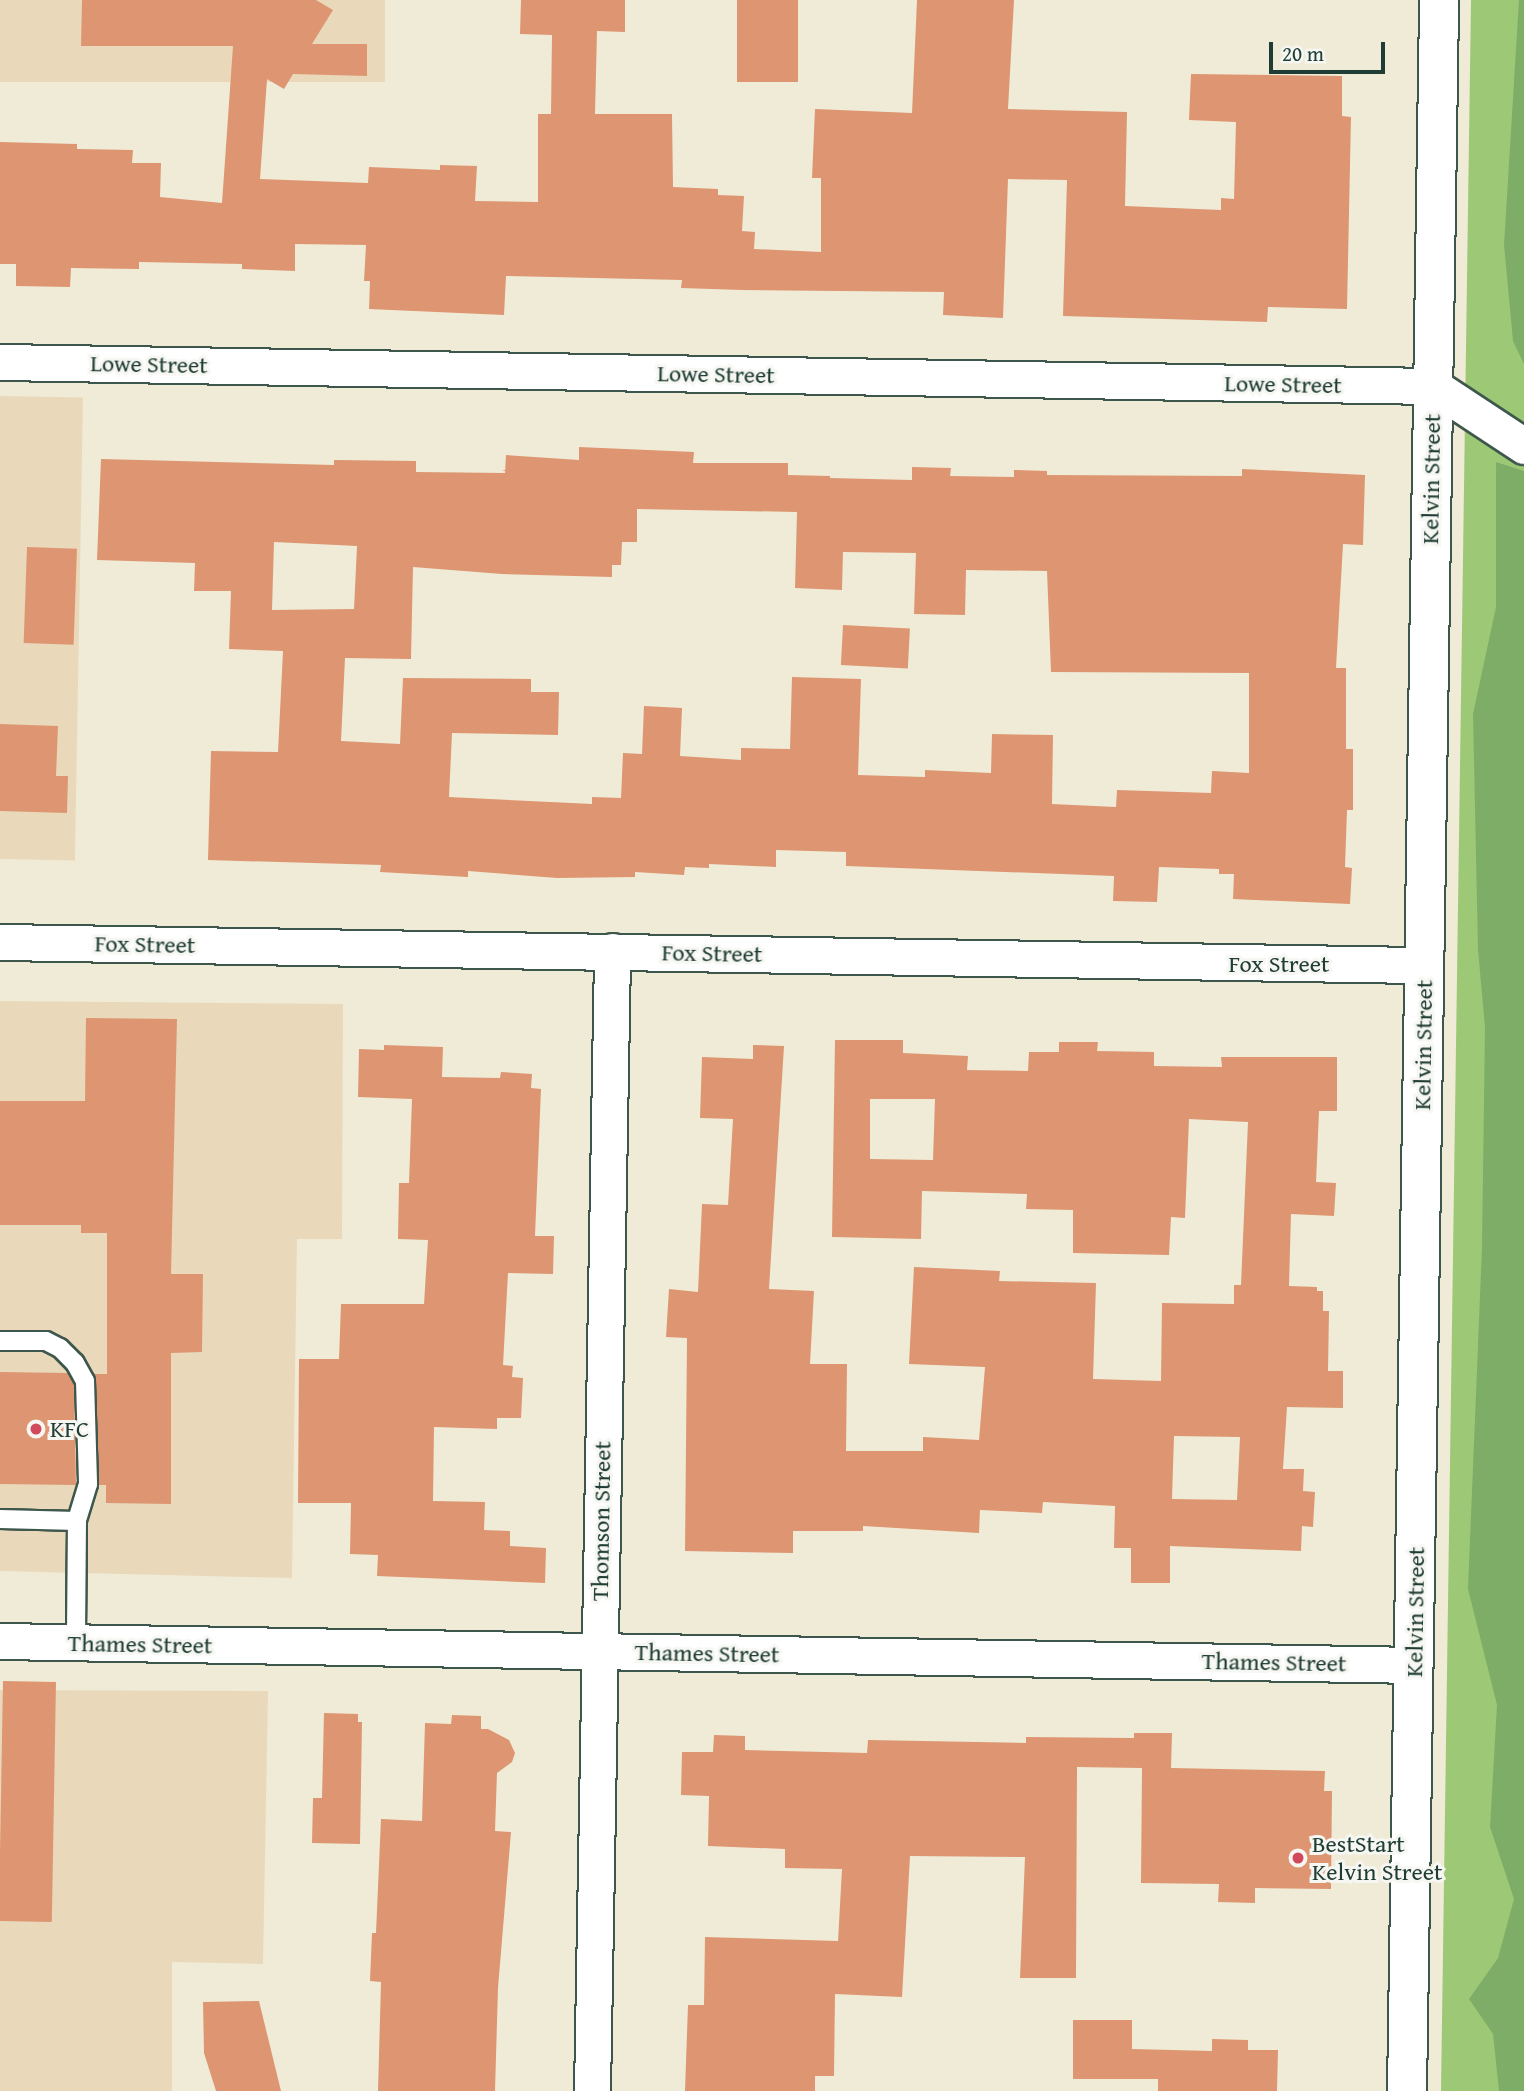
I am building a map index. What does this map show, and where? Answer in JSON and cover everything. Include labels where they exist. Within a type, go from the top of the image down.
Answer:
[{"type":"main road","name":"Kelvin Street","points":[[1407,2091],[1439,0]]},
{"type":"street","name":"Lowe Street","points":[[0,362],[1433,386]]},
{"type":"street","points":[[1433,386],[1524,446]]},
{"type":"street","name":"Fox Street","points":[[0,942],[612,951],[1197,964],[1424,965]]},
{"type":"street","name":"Thomson Street","points":[[592,2091],[612,951]]},
{"type":"street","name":"Thames Street","points":[[0,1641],[1414,1665]]},
{"type":"lane","points":[[0,1341],[46,1341],[60,1348],[75,1363],[85,1381],[88,1485],[77,1521],[76,1643]]},
{"type":"lane","points":[[0,1520],[77,1521]]},
{"type":"shaded area","points":[[0,0],[385,0],[385,82],[0,82]]},
{"type":"shaded area","points":[[0,396],[83,397],[75,860],[0,859]]},
{"type":"shaded area","points":[[0,1001],[343,1004],[342,1239],[297,1239],[292,1578],[0,1571]]},
{"type":"shaded area","points":[[0,1690],[268,1691],[263,1964],[172,1962],[172,2091],[0,2091]]},
{"type":"green space","points":[[1471,0],[1524,0],[1524,2091],[1441,2091]]},
{"type":"green space","points":[[1519,0],[1524,0],[1524,364],[1513,341],[1504,245]]},
{"type":"green space","points":[[1496,462],[1524,471],[1524,2091],[1499,2091],[1493,2034],[1469,1999],[1498,1958],[1514,1899],[1490,1827],[1497,1705],[1468,1589],[1482,1247],[1485,1027],[1478,950],[1473,714],[1496,607]]},
{"type":"building","points":[[82,0],[316,0],[333,10],[312,44],[367,44],[367,76],[293,74],[284,89],[267,79],[260,179],[368,183],[369,167],[440,170],[440,165],[477,166],[475,201],[538,202],[538,114],[551,114],[552,35],[520,34],[521,0],[625,0],[625,32],[597,31],[595,114],[672,114],[673,187],[718,189],[718,195],[744,196],[742,231],[755,232],[754,249],[821,252],[821,178],[812,178],[815,109],[912,113],[917,0],[1014,0],[1008,109],[1127,112],[1125,206],[1221,210],[1221,198],[1234,199],[1236,122],[1189,120],[1191,74],[1342,76],[1342,116],[1351,117],[1347,309],[1268,307],[1267,322],[1063,316],[1067,180],[1008,179],[1003,318],[943,315],[944,292],[681,288],[682,280],[506,276],[504,315],[369,309],[370,281],[364,281],[366,245],[295,244],[295,271],[242,269],[242,264],[139,262],[139,269],[71,268],[70,287],[16,286],[16,264],[0,264],[0,142],[77,144],[77,149],[133,150],[132,163],[161,163],[160,197],[222,203],[233,46],[81,46]]},
{"type":"building","points":[[737,0],[798,0],[798,82],[737,82]]},
{"type":"building","points":[[579,447],[694,452],[693,463],[788,463],[788,475],[912,480],[912,467],[951,468],[950,476],[1014,477],[1014,470],[1047,471],[1047,475],[1242,476],[1242,469],[1365,475],[1363,545],[1343,544],[1336,668],[1346,668],[1346,749],[1353,749],[1353,810],[1347,810],[1345,867],[1352,868],[1350,904],[1233,899],[1234,874],[1219,874],[1219,869],[1159,867],[1157,902],[1113,901],[1114,876],[846,866],[846,852],[776,850],[776,867],[709,864],[709,868],[685,867],[684,875],[635,872],[635,877],[557,878],[468,871],[468,877],[380,872],[381,865],[208,860],[211,751],[278,752],[283,651],[229,649],[231,591],[194,591],[195,563],[97,560],[101,459],[334,465],[334,460],[416,461],[416,472],[505,473],[506,455],[579,460]],"holes":[[[637,509],[797,512],[795,588],[842,590],[843,552],[916,553],[914,614],[965,615],[966,570],[1047,571],[1051,672],[1249,673],[1249,773],[1212,771],[1211,793],[1117,790],[1116,807],[1052,804],[1053,735],[992,734],[991,773],[925,770],[925,777],[858,775],[861,679],[792,677],[790,749],[741,748],[741,760],[680,756],[682,708],[644,706],[642,754],[623,753],[621,798],[592,797],[592,804],[449,797],[452,733],[558,735],[559,692],[531,692],[531,679],[403,678],[400,744],[341,741],[345,658],[411,659],[413,567],[502,574],[612,577],[612,565],[621,565],[622,542],[637,542]],[[274,542],[357,546],[354,609],[272,610]]]},
{"type":"building","points":[[27,547],[77,549],[74,645],[24,643]]},
{"type":"building","points":[[843,625],[910,629],[908,668],[841,665]]},
{"type":"building","points":[[0,724],[58,726],[56,776],[68,776],[67,813],[0,811]]},
{"type":"building","points":[[86,1018],[177,1019],[171,1274],[203,1274],[202,1352],[171,1353],[171,1504],[106,1503],[106,1485],[99,1485],[94,1374],[107,1374],[107,1233],[81,1233],[81,1225],[0,1225],[0,1101],[85,1101]]},
{"type":"building","points":[[835,1040],[903,1040],[903,1053],[968,1056],[967,1070],[1028,1071],[1029,1052],[1059,1052],[1059,1042],[1098,1042],[1097,1051],[1154,1052],[1154,1066],[1222,1067],[1221,1057],[1337,1057],[1337,1111],[1319,1111],[1316,1182],[1336,1183],[1334,1216],[1291,1214],[1289,1286],[1317,1287],[1317,1291],[1323,1291],[1323,1311],[1329,1311],[1328,1371],[1343,1371],[1343,1408],[1287,1407],[1283,1469],[1304,1469],[1303,1491],[1315,1492],[1313,1527],[1302,1526],[1301,1551],[1170,1546],[1170,1583],[1131,1583],[1131,1548],[1114,1548],[1115,1506],[1043,1502],[1042,1513],[980,1510],[979,1533],[863,1526],[863,1531],[793,1531],[793,1553],[685,1551],[687,1338],[666,1337],[669,1289],[698,1292],[702,1204],[728,1205],[733,1119],[700,1118],[702,1057],[753,1059],[753,1045],[784,1046],[769,1289],[814,1291],[810,1364],[847,1364],[846,1451],[923,1451],[923,1437],[979,1440],[985,1367],[909,1364],[914,1267],[1000,1271],[999,1281],[1096,1283],[1093,1379],[1161,1381],[1162,1303],[1234,1304],[1234,1285],[1241,1285],[1248,1122],[1189,1119],[1185,1218],[1171,1217],[1169,1255],[1073,1253],[1073,1210],[1026,1209],[1027,1194],[922,1191],[921,1239],[832,1237]],"holes":[[[870,1099],[935,1099],[933,1160],[870,1159]],[[1174,1436],[1240,1437],[1237,1500],[1172,1499]]]},
{"type":"building","points":[[384,1045],[443,1047],[442,1077],[500,1078],[501,1072],[532,1074],[531,1088],[541,1089],[535,1236],[554,1236],[553,1274],[508,1273],[503,1365],[513,1366],[512,1377],[523,1378],[521,1418],[497,1418],[497,1429],[434,1427],[433,1501],[485,1502],[484,1530],[510,1531],[510,1546],[546,1548],[545,1583],[377,1576],[378,1555],[350,1554],[351,1503],[298,1503],[299,1359],[339,1359],[341,1304],[424,1304],[428,1240],[398,1239],[399,1183],[409,1183],[412,1099],[358,1097],[359,1049],[384,1050]]},
{"type":"building","name":"KFC","points":[[0,1372],[68,1373],[74,1384],[76,1485],[0,1484]]},
{"type":"building","points":[[3,1681],[56,1682],[52,1922],[0,1921]]},
{"type":"building","points":[[324,1713],[358,1714],[358,1722],[362,1722],[360,1844],[312,1843],[313,1798],[322,1798]]},
{"type":"building","points":[[452,1715],[481,1716],[481,1729],[488,1729],[509,1740],[515,1753],[512,1762],[497,1773],[495,1831],[511,1832],[498,1988],[495,2091],[378,2091],[381,1982],[370,1981],[372,1933],[376,1933],[381,1819],[422,1821],[425,1723],[451,1724]]},
{"type":"building","points":[[1134,1733],[1172,1733],[1171,1768],[1325,1771],[1324,1791],[1332,1791],[1331,1889],[1255,1888],[1255,1903],[1218,1902],[1219,1884],[1141,1883],[1142,1768],[1077,1767],[1076,1978],[1020,1978],[1025,1857],[910,1856],[902,1997],[835,1994],[834,2076],[815,2076],[815,2091],[685,2091],[688,2005],[704,2005],[705,1937],[838,1941],[842,1869],[785,1868],[785,1849],[708,1846],[709,1796],[681,1795],[682,1752],[713,1752],[714,1735],[745,1736],[745,1750],[867,1753],[868,1740],[1026,1743],[1026,1737],[1134,1738]]},
{"type":"building","points":[[259,2001],[281,2091],[216,2091],[204,2053],[203,2002]]},
{"type":"building","points":[[1073,2020],[1132,2020],[1132,2049],[1212,2051],[1212,2039],[1248,2040],[1248,2050],[1278,2050],[1277,2091],[1158,2091],[1158,2079],[1073,2079]]},
{"type":"place","name":"KFC","points":[[36,1429]]},
{"type":"place","name":"BestStart Kelvin Street","points":[[1298,1858]]}]
